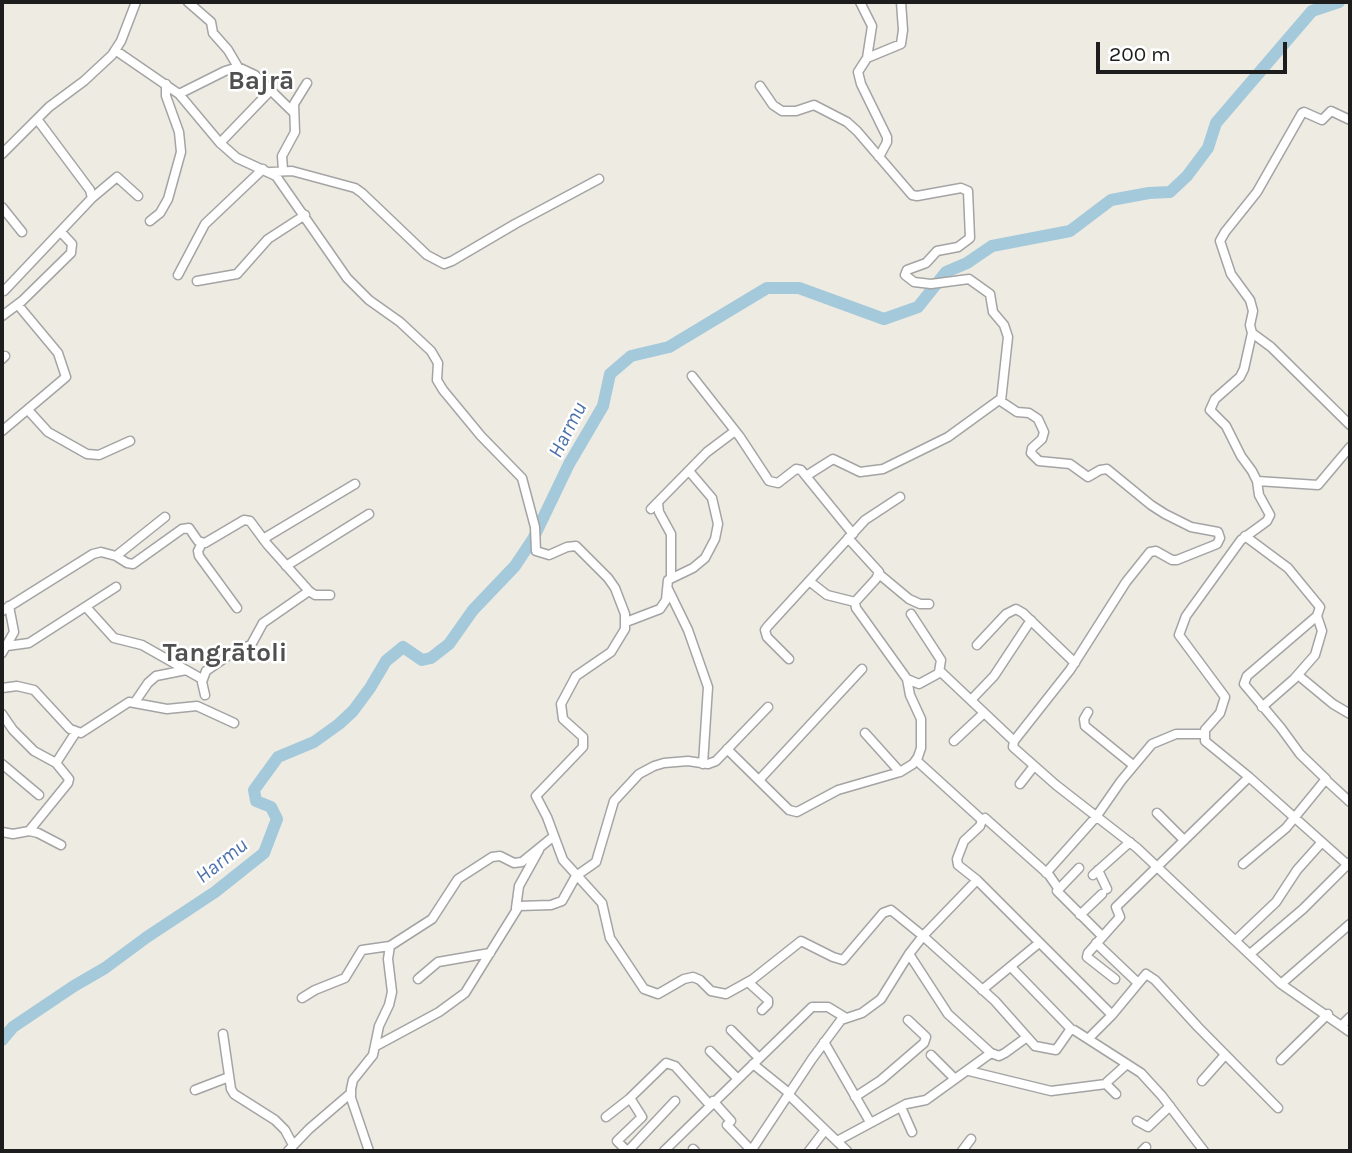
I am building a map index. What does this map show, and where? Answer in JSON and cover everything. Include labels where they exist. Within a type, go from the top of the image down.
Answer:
[{"type":"street","points":[[2,154],[115,50],[136,2]]},
{"type":"street","points":[[188,2],[211,22],[213,33],[238,67]]},
{"type":"street","points":[[860,2],[872,26],[867,58]]},
{"type":"street","points":[[879,157],[887,137],[858,74],[859,67],[867,58],[900,45],[903,30],[901,2]]},
{"type":"street","points":[[115,50],[179,94],[220,142],[242,162],[267,171],[282,182],[347,278],[369,300],[400,322],[431,351],[438,363],[437,380],[443,390],[488,444],[522,478],[535,527],[537,551],[549,555],[571,546],[578,547],[611,582],[626,622],[623,633],[611,652],[580,672],[563,699],[561,710],[563,719],[583,737],[585,743],[580,752],[536,796],[563,860],[602,903],[611,940],[644,989],[652,994],[659,994],[690,977],[698,978],[711,991],[723,995],[748,982],[801,941],[836,958],[844,959],[887,910],[897,914],[982,990],[1035,1046],[1054,1050],[1072,1030]]},
{"type":"street","points":[[179,94],[238,67],[250,71],[293,112]]},
{"type":"street","points":[[283,170],[282,156],[295,137],[293,112],[296,100],[307,83]]},
{"type":"street","points":[[150,221],[160,213],[168,199],[181,152],[181,140],[166,96],[166,84]]},
{"type":"street","points":[[760,86],[769,100],[782,111],[796,111],[814,105],[847,122],[912,195],[961,188],[969,193],[970,238],[958,247],[937,251],[926,263],[905,272],[909,280],[931,284],[969,279],[991,296],[993,312],[1004,325],[1008,337],[1001,401]]},
{"type":"street","points":[[220,142],[271,90]]},
{"type":"street","points":[[1204,734],[1220,713],[1225,697],[1179,633],[1186,616],[1245,536],[1270,515],[1259,495],[1257,481],[1226,426],[1212,413],[1210,407],[1243,372],[1252,333],[1252,304],[1231,274],[1222,251],[1221,238],[1257,192],[1302,113],[1323,120],[1331,111],[1350,120]]},
{"type":"street","points":[[37,119],[90,190],[92,198]]},
{"type":"street","points":[[178,275],[205,224],[267,171],[283,170],[355,188],[426,256],[444,264],[599,179]]},
{"type":"street","points":[[4,291],[92,198],[117,177],[138,195]]},
{"type":"street","points":[[2,207],[22,232]]},
{"type":"street","points":[[197,281],[237,274],[268,239],[305,215]]},
{"type":"street","points":[[2,316],[71,253],[72,244],[61,232]]},
{"type":"street","points":[[2,431],[63,382],[66,374],[53,346],[18,304]]},
{"type":"street","points":[[1252,333],[1271,346],[1332,410],[1350,425]]},
{"type":"street","points":[[692,376],[772,483],[778,483],[796,469],[801,470],[850,536],[877,567],[879,574],[909,599],[929,604]]},
{"type":"street","points":[[806,476],[833,459],[860,472],[884,469],[948,437],[993,403],[1001,401],[1017,412],[1038,419],[1044,432],[1031,453],[1039,461],[1070,464],[1088,477],[1107,468],[1165,514],[1191,527],[1218,532],[1220,538],[1215,546],[1175,560],[1156,551],[1150,552],[1126,582],[1074,663],[1014,741],[1013,749],[1130,842],[1282,985],[1305,1003],[1328,1014],[1350,1032]]},
{"type":"street","points":[[28,410],[48,432],[87,454],[99,455],[130,441]]},
{"type":"street","points":[[626,622],[657,612],[666,600],[668,580],[671,577],[671,534],[654,506],[707,452],[735,431]]},
{"type":"street","points":[[1257,481],[1318,485],[1350,447]]},
{"type":"street","points":[[671,577],[687,572],[705,558],[718,527],[712,498],[689,471]]},
{"type":"street","points":[[263,539],[355,484]]},
{"type":"street","points":[[789,659],[767,637],[765,630],[865,520],[900,498]]},
{"type":"street","points":[[286,566],[369,514]]},
{"type":"street","points":[[116,556],[165,517]]},
{"type":"street","points":[[236,607],[199,556],[202,543],[244,520],[250,521],[309,591],[323,597],[330,595]]},
{"type":"street","points":[[4,649],[14,627],[6,609],[93,554],[101,552],[133,564],[186,527],[192,530],[202,543]]},
{"type":"street","points":[[1245,536],[1297,578],[1320,607],[1317,615],[1247,676],[1246,688],[1300,754],[1350,802]]},
{"type":"street","points":[[855,602],[879,574]]},
{"type":"street","points":[[809,581],[827,595],[855,602]]},
{"type":"street","points":[[4,649],[29,643],[116,587]]},
{"type":"street","points":[[668,589],[688,630],[708,687],[703,764]]},
{"type":"street","points":[[205,695],[202,679],[206,671],[235,651],[251,645],[263,623],[309,591]]},
{"type":"street","points":[[727,749],[789,810],[797,812],[838,790],[900,772],[916,760],[921,748],[921,719],[910,695],[907,680],[874,636],[855,602]]},
{"type":"street","points":[[86,607],[114,638],[142,645],[202,679]]},
{"type":"street","points":[[977,645],[1012,610],[1019,610],[1074,663]]},
{"type":"street","points":[[907,680],[919,684],[939,672],[941,660],[911,614]]},
{"type":"street","points":[[1262,707],[1298,675],[1318,648],[1322,631],[1317,615]]},
{"type":"street","points":[[971,700],[994,676],[1031,620]]},
{"type":"street","points":[[760,779],[862,669]]},
{"type":"street","points":[[135,702],[156,676],[186,670]]},
{"type":"street","points":[[939,672],[1014,741]]},
{"type":"street","points":[[1298,675],[1333,704],[1350,714]]},
{"type":"street","points":[[2,688],[23,687],[34,690],[76,732],[85,732],[124,703],[135,702],[167,709],[197,706],[234,723]]},
{"type":"street","points":[[516,908],[523,904],[539,906],[558,903],[565,897],[576,876],[596,862],[614,801],[639,774],[664,763],[688,761],[703,764],[716,761],[768,707]]},
{"type":"street","points":[[1088,712],[1084,719],[1085,726],[1133,765]]},
{"type":"street","points":[[2,713],[13,730],[34,751],[56,762],[68,779],[68,783],[29,831]]},
{"type":"street","points":[[954,741],[984,713]]},
{"type":"street","points":[[56,762],[76,732]]},
{"type":"street","points":[[865,733],[900,772]]},
{"type":"street","points":[[1046,873],[1096,817],[1133,765],[1152,744],[1176,734],[1204,734]]},
{"type":"street","points":[[1204,734],[1207,743],[1350,865],[1250,954]]},
{"type":"street","points":[[916,760],[981,818],[981,826],[967,837],[957,861],[1112,1015]]},
{"type":"street","points":[[2,764],[39,795]]},
{"type":"street","points":[[1020,784],[1034,766]]},
{"type":"street","points":[[1115,979],[1087,957],[1120,917],[1116,907],[1249,777]]},
{"type":"street","points":[[1242,864],[1280,834],[1326,780]]},
{"type":"street","points":[[1157,813],[1184,840]]},
{"type":"street","points":[[985,818],[1046,873],[1058,888],[1060,896],[1080,915],[1138,983]]},
{"type":"street","points":[[2,832],[13,834],[29,831],[45,835],[61,845]]},
{"type":"street","points":[[302,998],[345,978],[362,950],[390,946],[432,919],[458,879],[492,857],[499,856],[514,863],[522,862],[554,836]]},
{"type":"street","points":[[1080,915],[1104,891],[1096,873],[1130,842]]},
{"type":"street","points":[[1236,940],[1276,902],[1297,870],[1322,842]]},
{"type":"street","points":[[376,1046],[462,996],[491,953],[516,908],[519,886],[540,846]]},
{"type":"street","points":[[1058,888],[1079,868]]},
{"type":"street","points":[[606,1117],[668,1063],[675,1066],[711,1103],[752,1151],[788,1094],[841,1020],[862,1013],[881,999],[923,936],[977,880]]},
{"type":"street","points":[[1282,985],[1350,924]]},
{"type":"street","points":[[982,990],[1039,943]]},
{"type":"street","points":[[369,1151],[351,1093],[353,1080],[370,1060],[376,1046],[379,1026],[389,1004],[392,992],[388,958],[390,946]]},
{"type":"street","points":[[418,979],[438,962],[491,953]]},
{"type":"street","points":[[909,954],[948,1014],[991,1053],[999,1056],[1027,1037]]},
{"type":"street","points":[[1011,967],[1072,1030],[1127,1064],[1150,1082],[1204,1151]]},
{"type":"street","points":[[1088,1039],[1146,974],[1155,980],[1278,1108]]},
{"type":"street","points":[[748,982],[768,999],[762,1010]]},
{"type":"street","points":[[664,1151],[812,1007],[828,1007],[846,1018]]},
{"type":"street","points":[[1281,1060],[1328,1014]]},
{"type":"street","points":[[1342,1025],[1350,1017]]},
{"type":"street","points":[[855,1097],[881,1080],[924,1043],[926,1037],[908,1020]]},
{"type":"street","points":[[731,1030],[756,1061],[847,1151]]},
{"type":"street","points":[[223,1034],[230,1087],[234,1094],[275,1120],[285,1130],[290,1148],[351,1093]]},
{"type":"street","points":[[824,1042],[870,1122]]},
{"type":"street","points":[[710,1051],[737,1079]]},
{"type":"street","points":[[837,1142],[909,1102],[926,1100],[991,1053]]},
{"type":"street","points":[[931,1055],[955,1079]]},
{"type":"street","points":[[1202,1081],[1225,1055]]},
{"type":"street","points":[[1106,1084],[1111,1076],[1127,1064]]},
{"type":"street","points":[[969,1071],[1051,1091],[1106,1084]]},
{"type":"street","points":[[195,1090],[229,1077]]},
{"type":"street","points":[[1106,1084],[1116,1094]]},
{"type":"street","points":[[629,1099],[642,1117],[617,1141],[628,1151],[675,1101]]},
{"type":"street","points":[[1137,1121],[1148,1127],[1170,1106]]},
{"type":"street","points":[[901,1107],[912,1132]]},
{"type":"street","points":[[809,1151],[825,1130]]},
{"type":"street","points":[[962,1151],[971,1139]]},
{"type":"waterway","name":"Harmu","points":[[2,1040],[13,1027],[215,892],[264,853],[277,819],[271,807],[256,801],[254,790],[278,757],[314,742],[339,724],[353,711],[386,661],[403,647],[422,660],[431,658],[449,644],[473,610],[515,566],[533,539],[569,464],[603,406],[610,374],[631,356],[669,347],[767,288],[799,288],[884,319],[918,307],[946,272],[967,263],[992,246],[1070,231],[1111,200],[1170,192],[1187,176],[1208,148],[1216,123],[1312,11],[1339,2]]},
{"type":"district","name":"Bajrā","points":[[261,82]]},
{"type":"district","name":"Tangrātoli","points":[[225,654]]}]
